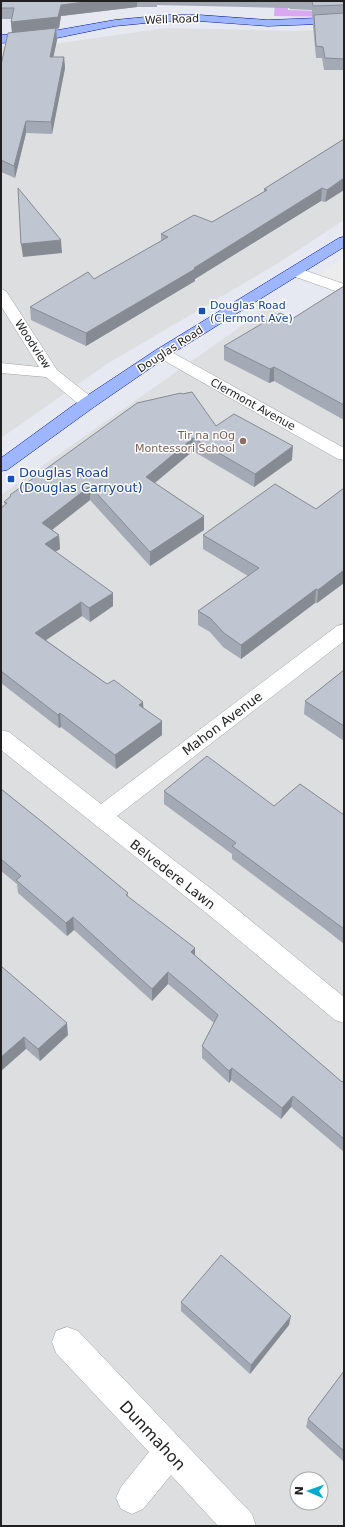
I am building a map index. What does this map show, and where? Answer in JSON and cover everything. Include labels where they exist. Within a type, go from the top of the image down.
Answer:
[{"type":"main road","name":"Well Road","points":[[1,39],[47,36],[115,24],[167,18],[274,23],[344,20]]},
{"type":"main road","name":"Douglas Road","points":[[1,466],[88,403],[162,353],[344,241]]},
{"type":"street","points":[[295,272],[344,289]]},
{"type":"street","name":"Woodview","points":[[1,294],[51,373]]},
{"type":"street","name":"Clermont Avenue","points":[[162,353],[344,455]]},
{"type":"street","name":"Woodview","points":[[1,368],[51,373]]},
{"type":"street","points":[[51,373],[88,403]]},
{"type":"street","name":"Mahon Avenue","points":[[101,816],[344,630]]},
{"type":"street","name":"Belvedere Lawn","points":[[1,738],[219,909],[344,1012]]},
{"type":"street","name":"Dunmahon","points":[[67,1342],[240,1526]]},
{"type":"street","points":[[132,1498],[169,1452]]},
{"type":"shaded area","points":[[275,1],[288,4],[288,10],[319,11],[332,17],[274,16]]},
{"type":"shaded area","points":[[166,28],[295,31],[344,29],[344,220],[280,262],[107,364],[1,438],[1,46],[47,45]]},
{"type":"shaded area","points":[[344,257],[344,290],[313,279]]},
{"type":"shaded area","points":[[267,308],[344,346],[344,1526],[1,1526],[1,495]]},
{"type":"building","points":[[1,1],[93,1],[61,5],[58,17],[11,22],[14,8],[1,8]]},
{"type":"building","points":[[312,1],[344,1],[344,5],[313,6]]},
{"type":"building","points":[[344,13],[344,59],[325,58],[323,47],[316,46],[314,15]]},
{"type":"building","points":[[56,28],[50,57],[64,57],[51,122],[26,121],[14,166],[1,160],[1,65],[8,33]]},
{"type":"building","points":[[344,139],[344,178],[327,190],[322,188],[194,268],[195,269],[86,333],[30,307],[88,272],[94,279],[168,237],[161,234],[194,215],[212,222],[267,190],[264,189]]},
{"type":"building","points":[[18,188],[61,240],[21,244]]},
{"type":"building","points":[[344,286],[344,405],[274,367],[270,369],[224,346],[280,313],[292,319]]},
{"type":"building","points":[[192,392],[216,426],[234,414],[293,446],[255,474],[193,438],[146,477],[204,516],[150,552],[90,486],[42,523],[59,535],[45,544],[113,593],[89,608],[81,602],[35,633],[107,684],[114,680],[143,702],[139,705],[162,721],[115,755],[60,713],[58,715],[1,671],[1,508],[7,503],[4,502],[11,496],[10,495],[137,403]]},
{"type":"building","points":[[275,484],[316,509],[344,488],[344,570],[241,645],[224,633],[210,618],[198,611],[259,568],[203,535]]},
{"type":"building","points":[[344,670],[344,726],[305,701]]},
{"type":"building","points":[[207,756],[274,806],[300,784],[344,815],[344,929],[232,846],[236,843],[164,791]]},
{"type":"building","points":[[1,789],[128,893],[126,895],[195,948],[191,952],[342,1082],[344,1080],[344,1139],[293,1096],[282,1108],[232,1068],[229,1071],[202,1046],[218,1015],[168,972],[152,989],[73,917],[66,923],[16,880],[21,876],[1,859]]},
{"type":"building","points":[[1,966],[67,1023],[38,1049],[24,1037],[1,1057]]},
{"type":"building","points":[[221,1255],[291,1316],[251,1365],[181,1302]]},
{"type":"building","points":[[344,1371],[344,1451],[308,1419]]},
{"type":"place","name":"Douglas Road (Clermont Ave)","points":[[202,311]]},
{"type":"place","name":"Tir na nOg Montessori School","points":[[243,441]]},
{"type":"place","name":"Douglas Road (Douglas Carryout)","points":[[11,479]]}]
